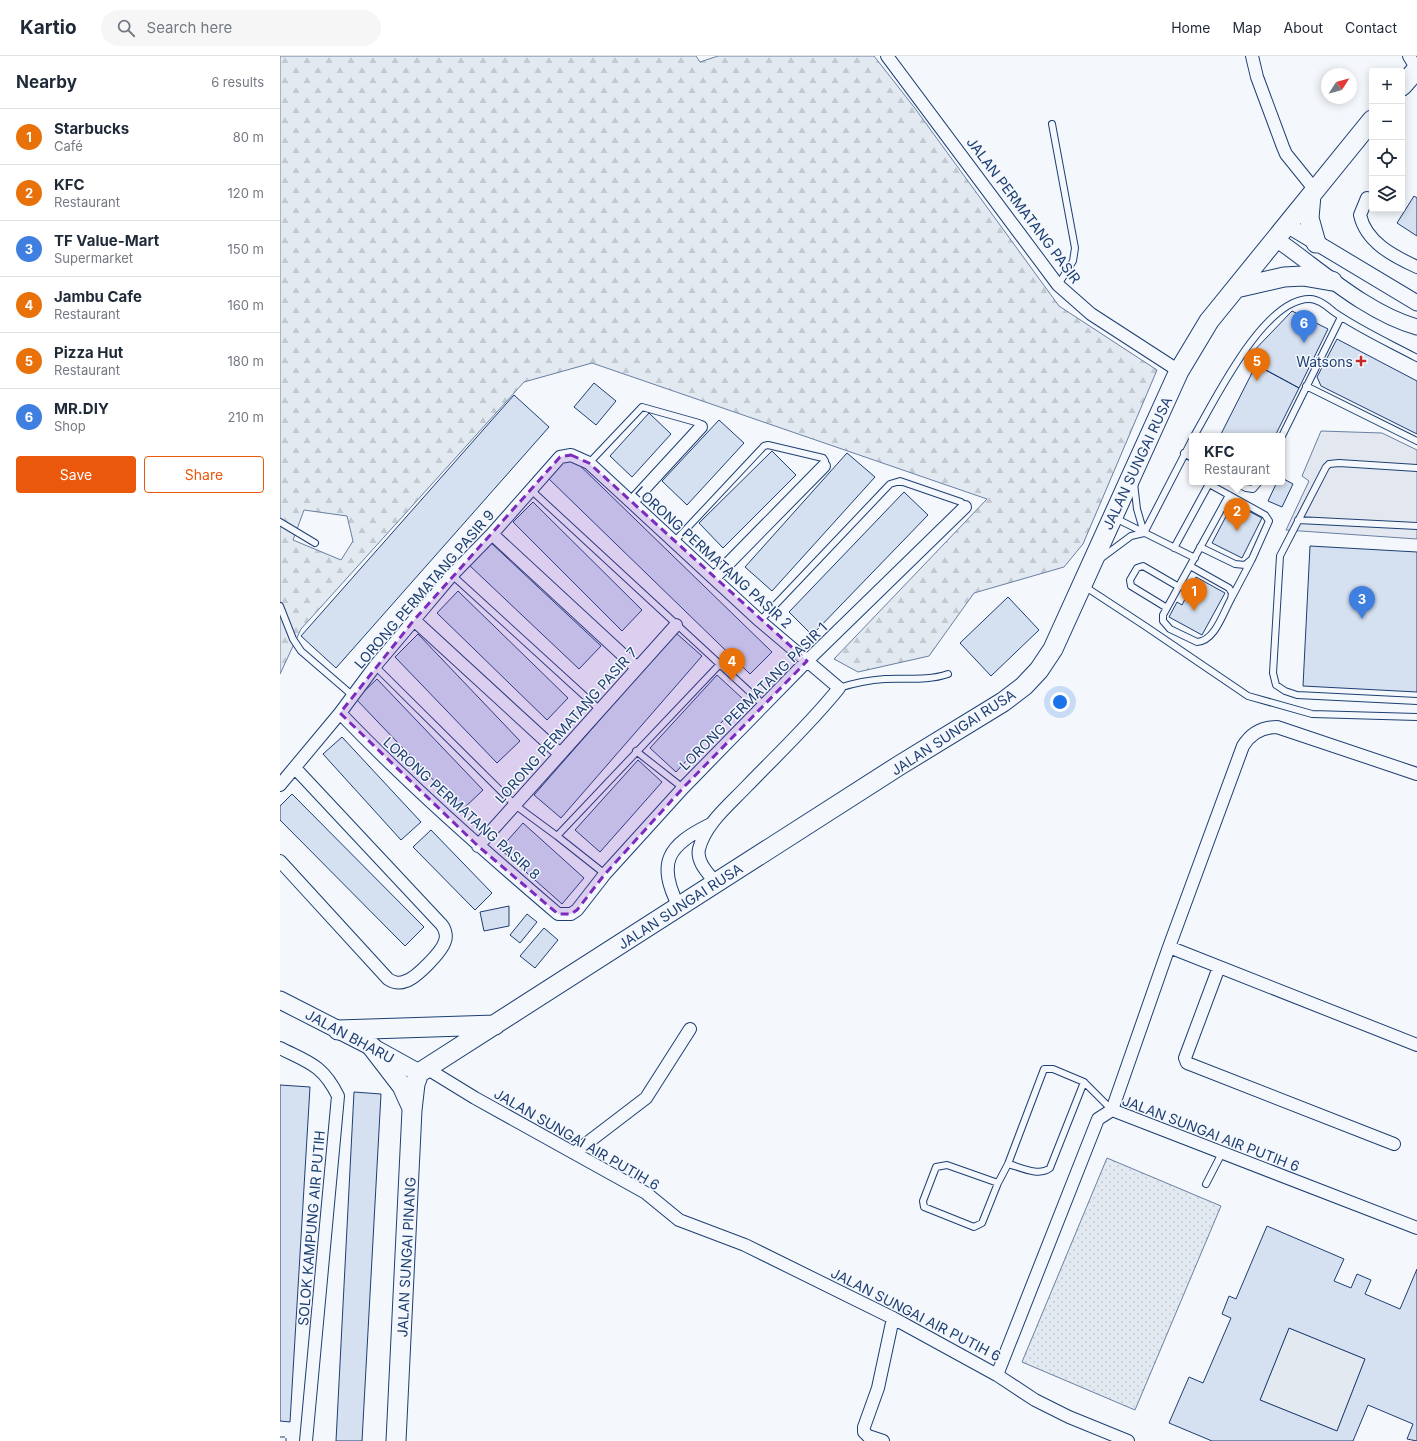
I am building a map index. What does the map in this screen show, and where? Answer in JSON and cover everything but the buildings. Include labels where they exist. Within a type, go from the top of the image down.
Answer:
[{"type":"main road","points":[[1405,83],[1417,69]]},
{"type":"main road","name":"JALAN SUNGAI RUSA","points":[[423,1071],[1002,702],[1024,686],[1039,670],[1053,649],[1179,371],[1209,321],[1369,124]]},
{"type":"main road","points":[[1313,193],[1309,218],[1316,243]]},
{"type":"main road","points":[[1236,288],[1284,277],[1303,276],[1332,281]]},
{"type":"main road","name":"JALAN BHARU","points":[[280,1000],[423,1071]]},
{"type":"main road","points":[[338,1030],[496,1025]]},
{"type":"main road","points":[[372,1047],[402,1086],[412,1110]]},
{"type":"main road","name":"JALAN SUNGAI PINANG","points":[[396,1441],[412,1110],[415,1084],[423,1071]]},
{"type":"street","name":"JALAN PERMATANG PASIR","points":[[887,56],[1058,284],[1091,314],[1179,371]]},
{"type":"street","points":[[1252,56],[1257,76],[1286,154],[1313,193]]},
{"type":"street","points":[[1409,56],[1417,69]]},
{"type":"street","points":[[1367,198],[1360,215],[1367,233],[1388,252],[1417,267]]},
{"type":"street","points":[[1281,232],[1316,243],[1417,303]]},
{"type":"street","points":[[1281,232],[1332,281],[1373,307],[1406,324],[1417,327]]},
{"type":"street","points":[[632,502],[701,427]]},
{"type":"street","name":"LORONG PERMATANG PASIR 2","points":[[566,455],[571,455],[588,463],[760,621],[839,688]]},
{"type":"street","name":"LORONG PERMATANG PASIR 9","points":[[280,786],[340,713],[375,666],[452,576],[492,534],[560,457],[566,455]]},
{"type":"street","points":[[714,578],[824,466]]},
{"type":"street","name":"LORONG PERMATANG PASIR 1","points":[[571,914],[577,910],[605,874],[683,788],[807,661],[965,508]]},
{"type":"street","points":[[492,534],[637,668]]},
{"type":"street","points":[[414,620],[560,754]]},
{"type":"street","name":"LORONG PERMATANG PASIR 7","points":[[478,846],[676,625]]},
{"type":"street","points":[[679,907],[670,891],[666,876],[668,863],[673,850],[684,839],[711,824],[812,720],[839,688]]},
{"type":"street","name":"LORONG PERMATANG PASIR 8","points":[[340,713],[370,745],[478,846],[558,914],[571,914]]},
{"type":"street","points":[[1112,1110],[1169,947],[1243,746],[1257,731],[1265,728],[1277,727],[1417,774]]},
{"type":"street","points":[[280,861],[388,979],[393,982],[405,982],[411,979],[437,955],[446,941],[446,933],[441,924],[295,768]]},
{"type":"street","points":[[711,824],[699,848],[698,857],[716,883]]},
{"type":"street","points":[[1169,947],[1417,1045]]},
{"type":"street","points":[[1219,967],[1185,1058],[1187,1063],[1394,1144]]},
{"type":"street","points":[[574,1153],[646,1098],[690,1029]]},
{"type":"street","name":"SOLOK KAMPUNG AIR PUTIH","points":[[280,1048],[318,1067],[332,1083],[338,1096],[306,1441]]},
{"type":"street","name":"JALAN SUNGAI AIR PUTIH 6","points":[[423,1071],[475,1098],[646,1194],[679,1220],[745,1245],[893,1318],[997,1375],[1098,1119],[1112,1110],[1417,1228]]},
{"type":"street","points":[[883,1441],[868,1436],[864,1432],[864,1427],[878,1388],[893,1318]]},
{"type":"street","points":[[997,1375],[1029,1396],[1055,1410],[1128,1441]]},
{"type":"lane","points":[[1052,124],[1075,248],[1073,261],[1058,284]]},
{"type":"lane","points":[[1196,433],[1244,350],[1281,308],[1292,302],[1311,298],[1320,302],[1341,317],[1417,358]]},
{"type":"lane","points":[[1283,433],[1341,317]]},
{"type":"lane","points":[[1306,386],[1417,440]]},
{"type":"lane","points":[[588,463],[642,407],[699,423],[701,427]]},
{"type":"lane","points":[[674,542],[764,446],[768,445],[823,458],[825,461],[824,466]]},
{"type":"lane","points":[[1189,445],[1144,533],[1126,539],[1085,576],[1145,626],[1248,696],[1312,714],[1417,717]]},
{"type":"lane","points":[[1184,453],[1189,456]]},
{"type":"lane","points":[[1417,468],[1339,463],[1329,464],[1280,556],[1273,673],[1276,685],[1285,691],[1309,697],[1417,701]]},
{"type":"lane","points":[[1132,472],[1137,509],[1144,533]]},
{"type":"lane","points":[[760,621],[890,484],[900,481],[961,502],[965,508]]},
{"type":"lane","points":[[1174,548],[1208,485]]},
{"type":"lane","points":[[1212,485],[1268,517],[1268,525],[1252,560],[1211,637],[1201,642],[1197,642],[1166,625],[1163,620],[1163,615],[1229,495]]},
{"type":"lane","points":[[1240,485],[1253,489],[1256,485]]},
{"type":"lane","points":[[531,490],[764,705]]},
{"type":"lane","points":[[1112,517],[1195,558]]},
{"type":"lane","points":[[1298,520],[1417,526]]},
{"type":"lane","points":[[280,522],[315,543]]},
{"type":"lane","points":[[1200,548],[1240,566],[1245,565],[1252,560]]},
{"type":"lane","points":[[1167,608],[1131,586],[1130,580],[1137,568],[1143,566],[1179,587]]},
{"type":"lane","points":[[1190,566],[1229,588],[1232,593],[1231,599]]},
{"type":"lane","points":[[452,576],[600,710]]},
{"type":"lane","points":[[280,606],[293,639],[300,651],[352,695]]},
{"type":"lane","points":[[557,836],[720,664]]},
{"type":"lane","points":[[375,666],[515,805],[605,874]]},
{"type":"lane","points":[[839,688],[862,682],[884,679],[930,678],[948,674]]},
{"type":"lane","points":[[636,751],[683,788]]},
{"type":"lane","points":[[998,1183],[947,1165],[940,1165],[936,1167],[923,1201],[924,1207],[977,1227],[982,1223],[998,1183],[1008,1164],[1041,1072],[1044,1069],[1053,1069],[1084,1082],[1112,1110]]},
{"type":"lane","points":[[1008,1164],[1039,1172],[1046,1171],[1050,1168],[1084,1082]]},
{"type":"lane","points":[[1206,1184],[1222,1153]]},
{"type":"highlighted area","points":[[571,455],[589,463],[807,661],[683,788],[605,874],[577,910],[571,914],[558,914],[478,846],[340,713],[414,620],[560,457]]},
{"type":"green space","points":[[280,56],[696,56],[700,62],[718,56],[874,56],[914,107],[1059,306],[1157,370],[1083,544],[1064,567],[974,593],[929,656],[858,672],[834,659],[987,499],[592,363],[524,382],[301,629],[280,674]],"holes":[[[304,510],[347,516],[353,541],[341,560],[293,540]]]},
{"type":"green space","points":[[1107,1158],[1221,1206],[1135,1410],[1022,1362]]},
{"type":"green space","points":[[1289,1328],[1365,1359],[1337,1431],[1260,1400]]},
{"type":"shaded area","points":[[1321,431],[1382,433],[1417,450],[1417,539],[1286,530],[1309,481],[1302,476]]},
{"type":"fence","points":[[280,1437],[286,1437],[286,1441]]},
{"type":"place","name":"MR.DIY","points":[[1304,343]]},
{"type":"place","name":"Watsons","points":[[1361,361]]},
{"type":"place","name":"Pizza Hut","points":[[1257,381]]},
{"type":"place","name":"KFC","points":[[1237,531]]},
{"type":"place","name":"Starbucks","points":[[1194,611]]},
{"type":"place","name":"TF Value-Mart","points":[[1362,619]]},
{"type":"place","name":"Jambu Cafe","points":[[732,681]]}]
